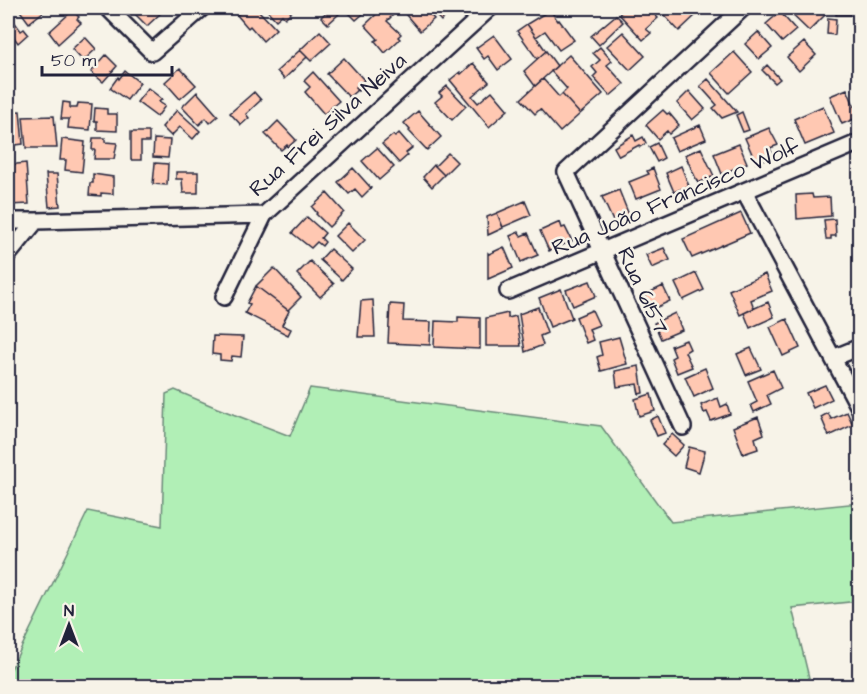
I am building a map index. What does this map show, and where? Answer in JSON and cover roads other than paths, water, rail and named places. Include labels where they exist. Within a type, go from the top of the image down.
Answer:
[{"type":"street","points":[[108,8],[152,52],[202,8]]},
{"type":"street","name":"Rua Frei Silva Neiva","points":[[8,220],[264,215],[489,8]]},
{"type":"street","name":"Rua 6157","points":[[682,427],[566,172],[743,8]]},
{"type":"street","name":"Rua João Francisco Wolf","points":[[508,291],[860,142]]},
{"type":"street","points":[[744,192],[860,409]]},
{"type":"street","points":[[224,297],[264,215]]},
{"type":"street","points":[[8,255],[36,221]]},
{"type":"street","points":[[833,358],[860,347]]}]
